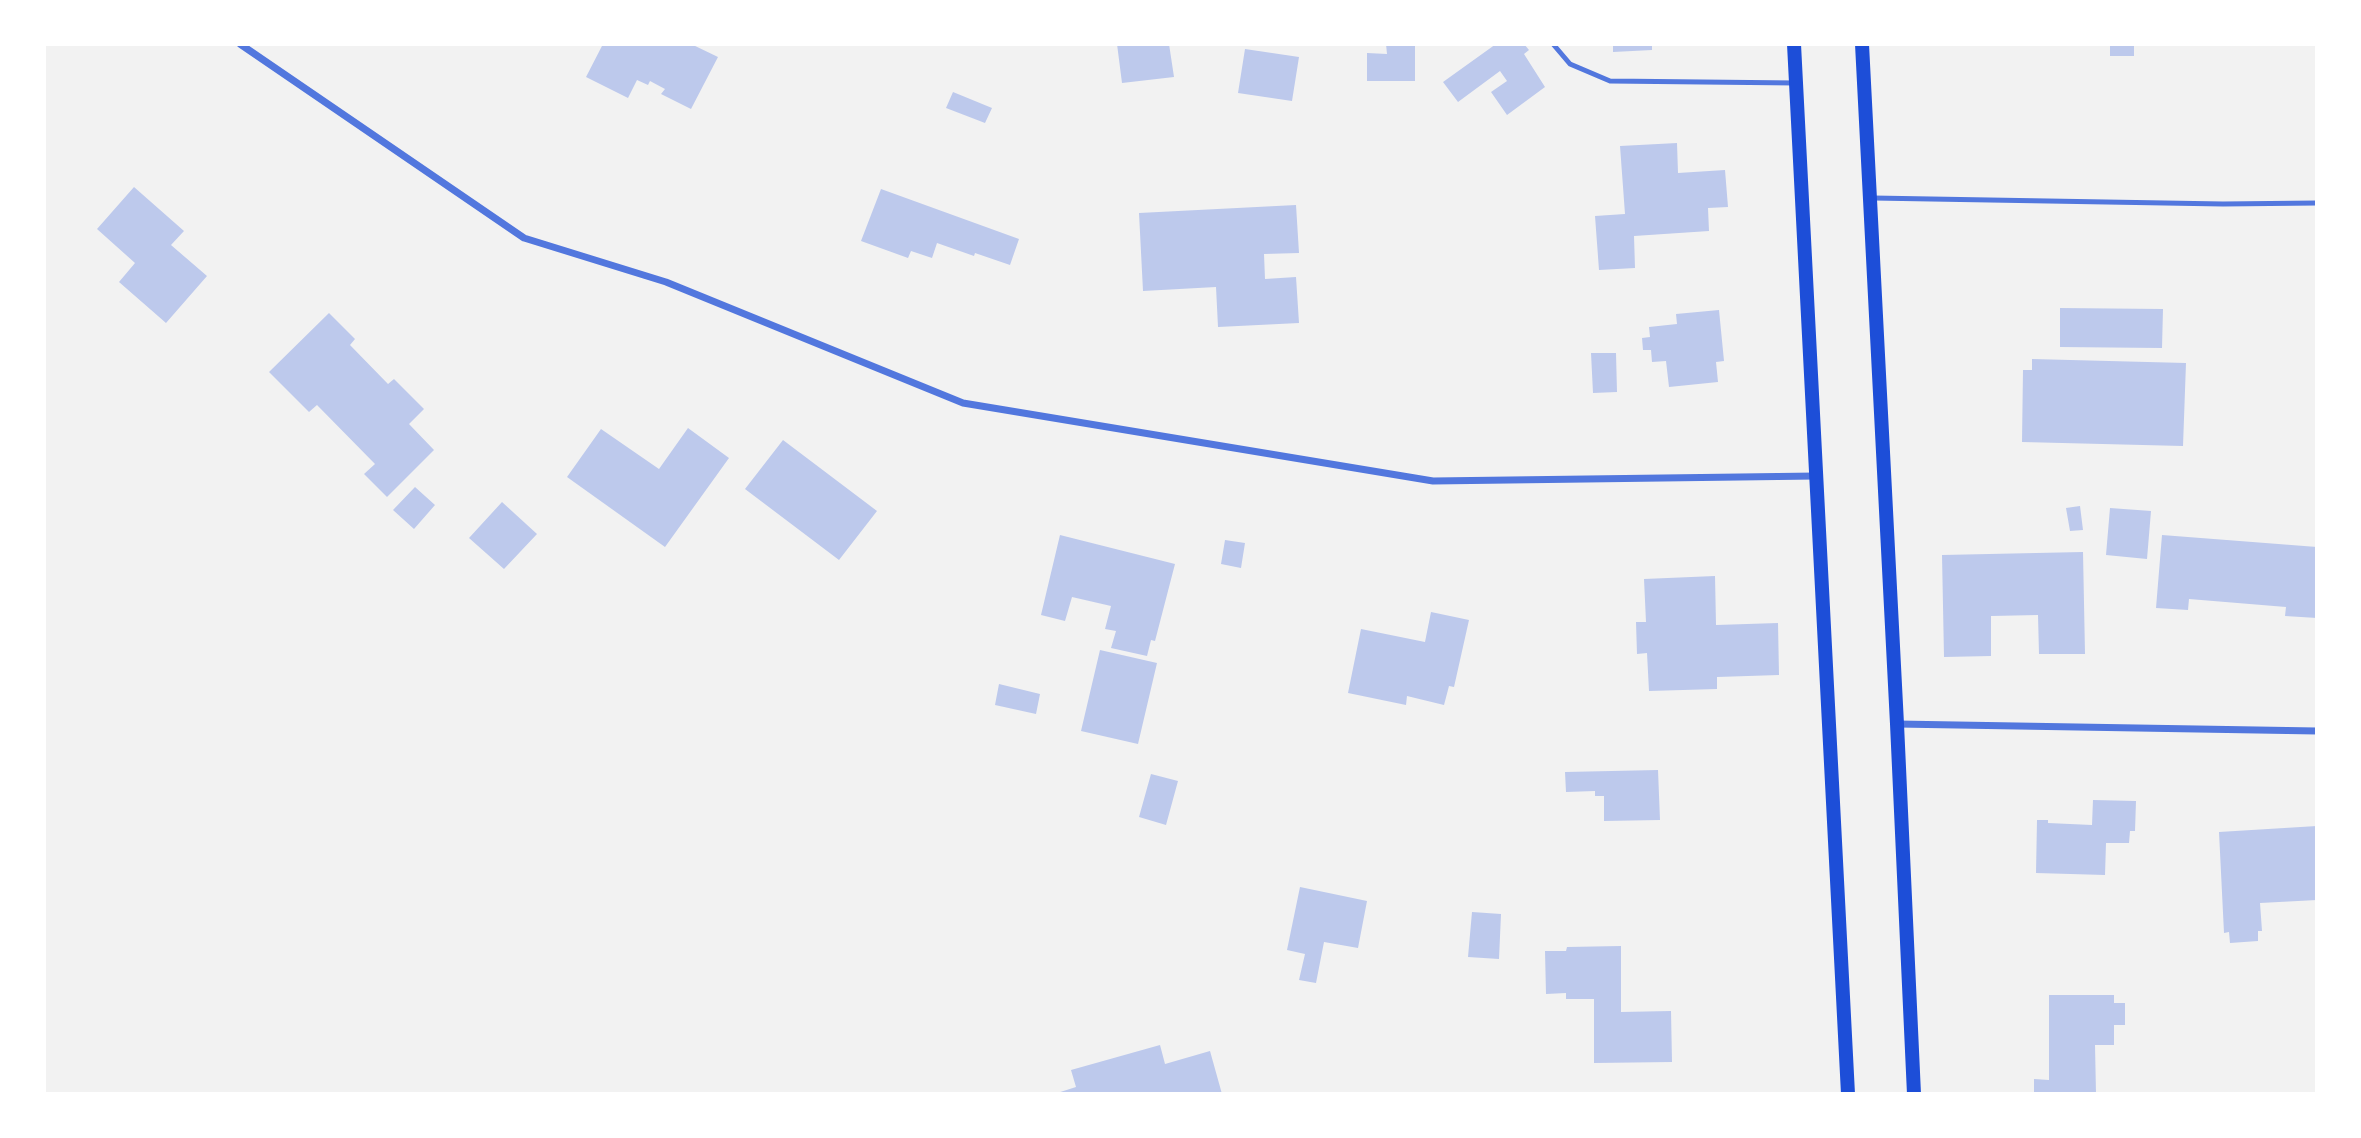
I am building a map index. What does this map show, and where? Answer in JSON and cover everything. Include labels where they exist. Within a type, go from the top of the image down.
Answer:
[{"type":"main road","points":[[1794,44],[1848,1094]]},
{"type":"main road","points":[[1862,44],[1913,1094]]},
{"type":"street","points":[[240,44],[524,238],[666,282],[963,403],[1433,481],[1816,475]]},
{"type":"street","points":[[1897,724],[2317,730]]},
{"type":"lane","points":[[1553,44],[1570,64],[1610,80],[1796,83]]},
{"type":"lane","points":[[1870,198],[2317,203]]},
{"type":"building","points":[[603,44],[691,44],[718,57],[691,109],[661,94],[665,89],[650,81],[648,85],[637,80],[628,98],[586,77]]},
{"type":"building","points":[[1117,44],[1169,44],[1174,77],[1122,83]]},
{"type":"building","points":[[1386,44],[1415,44],[1415,81],[1367,81],[1367,53],[1387,54]]},
{"type":"building","points":[[1496,44],[1524,44],[1529,50],[1524,54],[1545,87],[1507,115],[1491,92],[1507,81],[1500,71],[1458,102],[1443,82]]},
{"type":"building","points":[[1613,44],[1652,44],[1652,50],[1613,52]]},
{"type":"building","points":[[2110,44],[2134,44],[2134,56],[2110,56]]},
{"type":"building","points":[[1245,49],[1299,57],[1292,101],[1238,93]]},
{"type":"building","points":[[953,92],[992,108],[985,123],[946,108]]},
{"type":"building","points":[[1677,143],[1678,173],[1725,170],[1728,207],[1708,208],[1709,231],[1634,236],[1635,268],[1599,270],[1595,216],[1625,214],[1620,146]]},
{"type":"building","points":[[134,187],[184,231],[171,245],[207,276],[166,323],[119,282],[135,263],[97,229]]},
{"type":"building","points":[[881,189],[1019,239],[1010,265],[937,243],[932,258],[911,251],[908,258],[861,241]]},
{"type":"building","points":[[1296,205],[1299,253],[1264,254],[1265,279],[1296,277],[1299,323],[1218,327],[1216,287],[1143,291],[1139,213]]},
{"type":"building","points":[[2060,308],[2163,309],[2162,348],[2060,347]]},
{"type":"building","points":[[1719,310],[1724,361],[1716,362],[1718,382],[1669,387],[1666,361],[1652,362],[1651,350],[1643,350],[1642,338],[1650,337],[1649,327],[1677,324],[1676,314]]},
{"type":"building","points":[[329,313],[355,339],[350,345],[388,384],[394,379],[424,409],[409,424],[434,450],[387,497],[364,474],[375,464],[317,405],[309,412],[269,372]]},
{"type":"building","points":[[1591,353],[1616,353],[1617,392],[1593,393]]},
{"type":"building","points":[[2032,359],[2186,363],[2183,446],[2022,442],[2023,370],[2032,370]]},
{"type":"building","points":[[688,428],[729,458],[665,547],[567,477],[601,429],[659,469]]},
{"type":"building","points":[[783,440],[877,511],[839,560],[745,489]]},
{"type":"building","points":[[415,487],[435,505],[414,529],[393,510]]},
{"type":"building","points":[[502,502],[537,534],[504,569],[469,538]]},
{"type":"building","points":[[2080,506],[2083,530],[2070,531],[2066,508]]},
{"type":"building","points":[[2110,508],[2151,511],[2147,559],[2106,555]]},
{"type":"building","points":[[1060,535],[1175,564],[1155,641],[1151,640],[1147,656],[1111,648],[1116,631],[1105,629],[1111,606],[1072,597],[1065,621],[1041,615]]},
{"type":"building","points":[[2162,535],[2317,547],[2317,618],[2285,616],[2286,607],[2189,599],[2188,610],[2156,608]]},
{"type":"building","points":[[1225,540],[1245,543],[1241,568],[1221,564]]},
{"type":"building","points":[[2083,552],[2085,654],[2039,654],[2038,615],[1991,616],[1991,656],[1944,657],[1942,555]]},
{"type":"building","points":[[1715,576],[1716,625],[1778,623],[1779,675],[1717,677],[1717,689],[1649,691],[1647,653],[1637,654],[1636,622],[1646,622],[1644,579]]},
{"type":"building","points":[[1431,612],[1469,620],[1454,687],[1449,686],[1444,705],[1407,696],[1406,705],[1348,693],[1361,629],[1425,642]]},
{"type":"building","points":[[1100,650],[1157,663],[1138,744],[1081,731]]},
{"type":"building","points":[[999,684],[1040,694],[1036,714],[995,705]]},
{"type":"building","points":[[1658,770],[1660,820],[1604,821],[1604,796],[1595,796],[1595,791],[1566,792],[1565,772]]},
{"type":"building","points":[[1151,774],[1178,781],[1166,825],[1139,817]]},
{"type":"building","points":[[2093,800],[2136,801],[2135,831],[2130,831],[2129,843],[2106,843],[2105,875],[2036,873],[2037,820],[2092,825]]},
{"type":"building","points":[[2317,826],[2317,900],[2260,903],[2262,931],[2258,931],[2258,941],[2230,943],[2229,932],[2224,933],[2219,832]]},
{"type":"building","points":[[1300,887],[1367,901],[1358,948],[1324,942],[1316,983],[1299,980],[1305,954],[1287,950]]},
{"type":"building","points":[[1472,912],[1501,914],[1499,959],[1468,957]]},
{"type":"building","points":[[1621,946],[1621,1012],[1671,1011],[1672,1062],[1594,1063],[1594,999],[1566,999],[1566,993],[1546,994],[1545,951],[1566,951],[1567,947]]},
{"type":"building","points":[[2049,995],[2114,995],[2114,1003],[2125,1003],[2125,1025],[2114,1025],[2114,1045],[2095,1045],[2096,1094],[2034,1094],[2034,1079],[2049,1080]]},
{"type":"building","points":[[1160,1045],[1165,1064],[1210,1051],[1222,1094],[1054,1094],[1076,1087],[1071,1070]]}]
